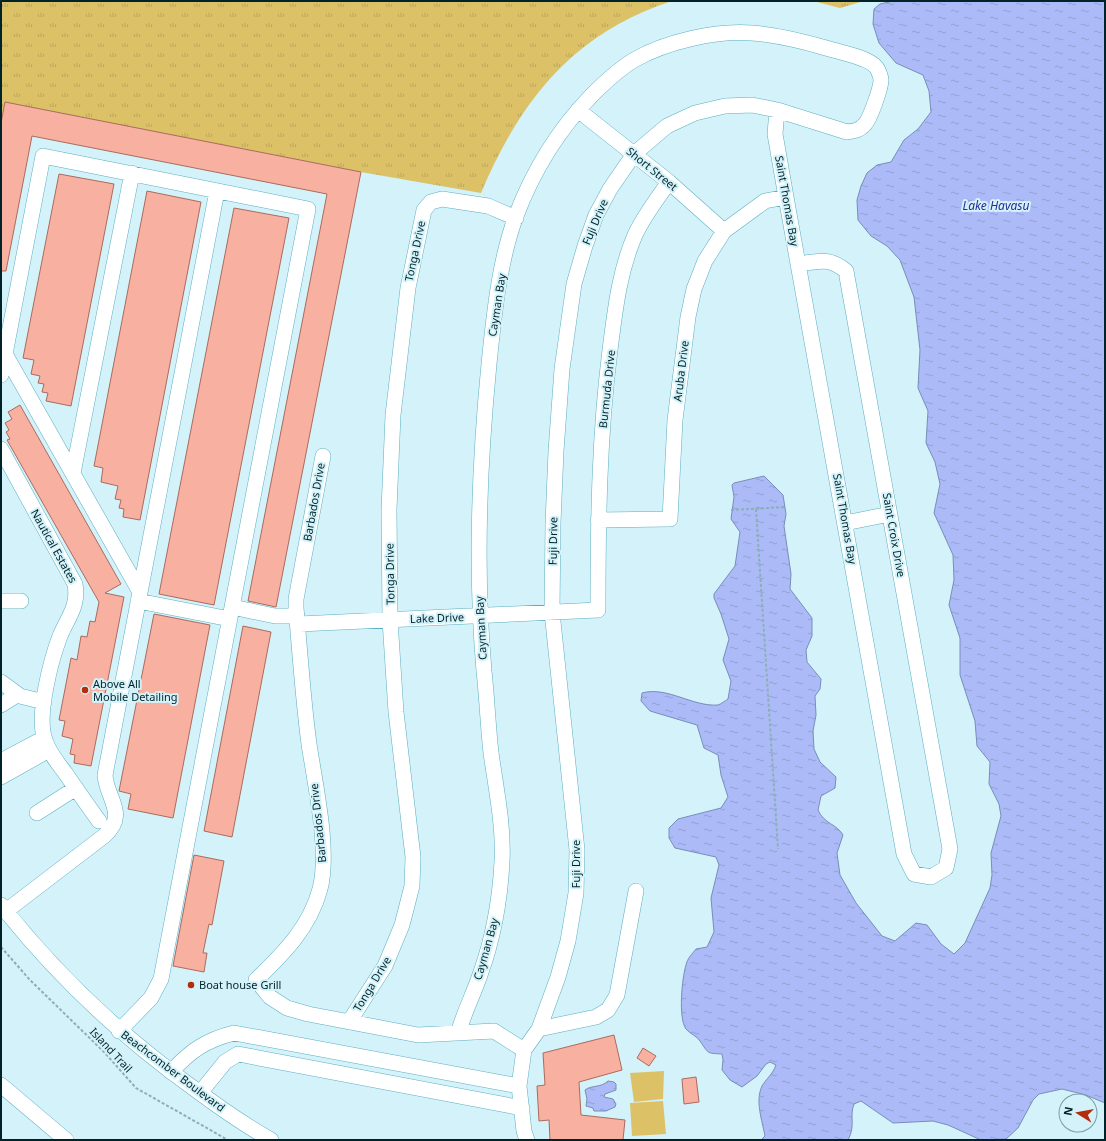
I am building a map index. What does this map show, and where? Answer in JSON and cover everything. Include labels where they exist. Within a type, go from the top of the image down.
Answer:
[{"type":"street","name":"Fuji Drive","points":[[516,218],[530,183],[552,144],[578,110],[600,86],[632,61],[665,47],[706,35],[749,32],[795,39],[868,60],[878,69],[881,80],[868,122],[858,131],[847,132],[777,110],[752,105],[725,106],[695,113],[667,126],[634,154],[610,189],[596,215],[574,284],[562,369],[556,451],[552,612],[577,857],[576,893],[568,941],[558,977],[539,1029],[524,1050]]},
{"type":"street","name":"Short Street","points":[[578,110],[669,182],[724,231]]},
{"type":"street","name":"Saint Thomas Bay","points":[[777,110],[775,134],[904,854],[914,874],[931,877],[946,868],[950,849]]},
{"type":"street","points":[[1,375],[43,156],[308,209],[160,982],[151,998],[119,1031]]},
{"type":"street","points":[[73,473],[132,173]]},
{"type":"street","name":"Burmuda Drive","points":[[598,610],[598,520],[604,401],[617,298],[624,266],[635,235],[648,212],[669,182]]},
{"type":"street","points":[[3,908],[104,836],[113,824],[115,807],[105,775],[218,190]]},
{"type":"street","name":"Aruba Drive","points":[[598,520],[670,519],[675,420],[688,317],[694,289],[704,261],[724,231],[765,201],[786,197]]},
{"type":"street","name":"Tonga Drive","points":[[349,1022],[386,966],[402,925],[412,886],[413,857],[396,712],[390,620],[389,510],[393,415],[408,288],[424,210],[431,202],[442,198],[488,206],[516,218]]},
{"type":"street","name":"Cayman Bay","points":[[458,1033],[463,1014],[480,976],[493,933],[500,894],[503,856],[479,616],[478,505],[484,417],[492,339],[500,282],[507,248],[516,218]]},
{"type":"street","name":"Saint Croix Drive","points":[[799,264],[826,260],[837,264],[846,271],[950,849]]},
{"type":"street","points":[[5,354],[73,473],[139,596]]},
{"type":"street","name":"Nautical Estates","points":[[1,449],[7,475],[74,581],[76,591],[75,608],[61,635],[55,652],[44,702],[42,723],[46,744]]},
{"type":"street","name":"Barbados Drive","points":[[323,456],[296,599],[306,718],[322,838],[323,869],[320,890],[307,922],[288,950],[256,980],[270,997],[287,1008],[418,1035],[494,1031],[524,1050]]},
{"type":"street","points":[[845,523],[890,514]]},
{"type":"street","name":"Lake Drive","points":[[139,596],[231,613],[274,616],[298,620],[390,620],[598,610]]},
{"type":"street","points":[[1,601],[21,601]]},
{"type":"street","points":[[1,682],[17,695],[44,702]]},
{"type":"street","points":[[1,704],[17,695]]},
{"type":"street","points":[[1,761],[46,744]]},
{"type":"street","points":[[1,777],[46,744]]},
{"type":"street","points":[[46,744],[99,822]]},
{"type":"street","points":[[37,813],[76,788]]},
{"type":"street","points":[[539,1029],[596,1017],[608,1010],[617,995],[636,891]]},
{"type":"street","name":"Beachcomber Boulevard","points":[[3,908],[51,964],[119,1031],[171,1072],[246,1126],[271,1140]]},
{"type":"street","points":[[171,1072],[183,1059],[201,1045],[219,1037],[234,1033],[519,1086]]},
{"type":"street","points":[[524,1050],[519,1086],[524,1131],[527,1140]]},
{"type":"street","points":[[200,1093],[225,1062],[238,1054],[522,1108]]},
{"type":"street","points":[[1,1085],[66,1140]]},
{"type":"path","points":[[731,510],[785,507]]},
{"type":"path","points":[[756,509],[778,849]]},
{"type":"path","name":"Island Trail","points":[[1,947],[30,980],[105,1053],[136,1088],[228,1140]]},
{"type":"green space","points":[[1,1],[672,1],[637,15],[606,32],[578,52],[554,74],[532,100],[513,129],[496,160],[481,193],[361,172],[5,103],[1,123]]},
{"type":"green space","points":[[813,1],[864,1],[840,8]]},
{"type":"green space","points":[[664,1071],[663,1099],[634,1102],[630,1073]]},
{"type":"green space","points":[[663,1101],[666,1134],[632,1136],[630,1103]]},
{"type":"water","name":"Lake Havasu","points":[[893,1],[1105,1],[1105,1103],[1098,1100],[1098,1093],[1078,1093],[1062,1089],[1039,1094],[1033,1100],[1018,1128],[1006,1139],[981,1140],[948,1125],[933,1121],[893,1123],[861,1101],[854,1104],[852,1113],[852,1130],[848,1140],[761,1140],[765,1136],[759,1104],[760,1092],[762,1086],[776,1065],[770,1062],[766,1064],[757,1076],[742,1087],[730,1080],[722,1070],[722,1054],[708,1052],[699,1039],[686,1029],[682,1016],[682,988],[687,963],[696,949],[707,947],[714,932],[711,898],[719,865],[716,857],[675,848],[669,838],[669,828],[678,819],[721,808],[728,797],[721,775],[718,755],[704,748],[697,725],[650,711],[641,701],[642,693],[651,692],[670,694],[709,705],[718,705],[728,699],[731,681],[723,660],[729,639],[714,598],[714,594],[735,566],[740,532],[731,519],[734,497],[732,485],[734,483],[764,476],[783,495],[786,514],[784,526],[791,574],[790,589],[812,618],[812,636],[806,650],[807,662],[821,679],[820,689],[815,696],[816,715],[813,731],[814,749],[820,762],[836,777],[835,788],[821,796],[818,810],[827,821],[837,828],[843,835],[837,853],[840,875],[856,903],[882,936],[895,941],[916,923],[927,925],[941,944],[954,954],[965,943],[990,888],[992,875],[991,853],[1001,816],[999,804],[989,784],[990,762],[977,746],[975,721],[960,675],[960,638],[949,605],[954,580],[953,555],[934,513],[940,484],[935,462],[926,443],[928,411],[918,388],[920,350],[914,297],[900,260],[887,246],[871,236],[858,220],[857,200],[867,173],[877,165],[891,162],[904,140],[918,129],[931,112],[929,91],[923,75],[896,63],[879,43],[873,24],[874,9],[880,4]]},
{"type":"water","points":[[608,1081],[616,1084],[616,1090],[605,1094],[604,1097],[613,1099],[616,1104],[615,1107],[606,1111],[594,1111],[593,1108],[586,1106],[587,1099],[585,1090],[590,1087],[602,1085]]},
{"type":"building","points":[[5,102],[361,172],[276,607],[248,601],[327,194],[32,136],[6,271],[1,271],[1,123]]},
{"type":"building","points":[[59,174],[114,184],[71,406],[46,401],[48,393],[42,392],[44,384],[38,383],[40,376],[31,374],[34,360],[23,358]]},
{"type":"building","points":[[147,191],[201,202],[140,520],[123,517],[124,509],[119,508],[121,500],[115,499],[118,486],[101,482],[103,468],[94,466]]},
{"type":"building","points":[[234,208],[289,218],[214,605],[159,594]]},
{"type":"building","points":[[20,405],[121,584],[105,593],[124,597],[91,766],[74,763],[75,755],[70,754],[73,739],[62,736],[65,721],[59,720],[71,658],[77,660],[81,636],[87,637],[90,621],[95,622],[99,602],[7,440],[10,439],[6,432],[9,430],[5,423],[12,419],[8,412]]},
{"type":"building","points":[[154,614],[210,625],[173,818],[128,809],[131,794],[119,791]]},
{"type":"building","points":[[243,626],[271,632],[232,837],[204,831]]},
{"type":"building","points":[[194,855],[224,861],[212,925],[209,924],[203,953],[207,953],[204,972],[173,966]]},
{"type":"building","points":[[614,1035],[622,1070],[579,1082],[581,1115],[625,1120],[623,1140],[550,1140],[549,1120],[539,1121],[537,1086],[545,1085],[543,1053]]},
{"type":"building","points":[[643,1048],[656,1056],[649,1066],[637,1058]]},
{"type":"building","points":[[696,1077],[699,1102],[684,1104],[682,1079]]},
{"type":"place","name":"Above All Mobile Detailing","points":[[85,690]]},
{"type":"place","name":"Boat house Grill","points":[[191,985]]}]
